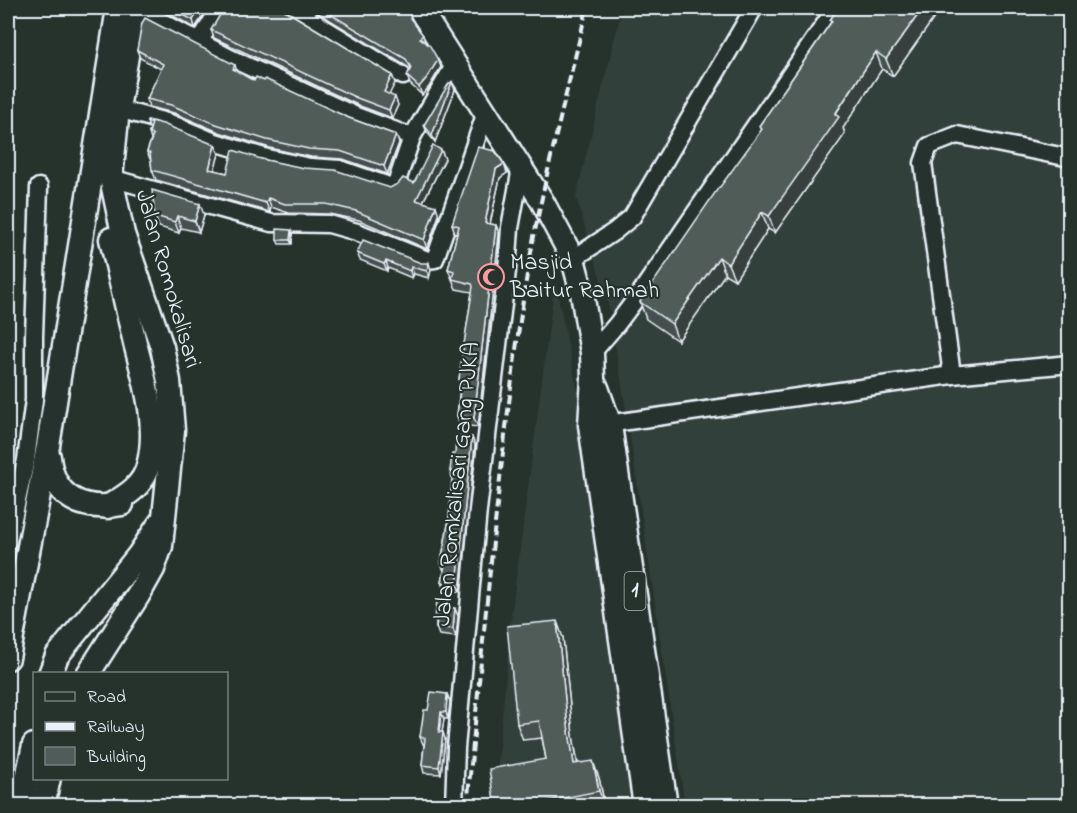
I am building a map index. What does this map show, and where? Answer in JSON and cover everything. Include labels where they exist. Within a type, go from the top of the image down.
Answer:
[{"type":"highway","points":[[8,658],[48,446],[118,8]]},
{"type":"highway","name":"Jalan Romokalisari","points":[[89,672],[139,594],[153,568],[161,546],[173,430],[169,381],[162,347],[123,234],[111,178],[118,109],[136,8]]},
{"type":"highway","name":"1","points":[[419,8],[542,201],[573,259],[582,293],[592,353],[600,425],[666,806]]},
{"type":"highway","points":[[107,507],[132,492],[141,482],[148,467],[152,439],[150,403],[110,234],[107,205],[111,178]]},
{"type":"highway","name":"1","points":[[600,425],[645,806]]},
{"type":"highway","points":[[48,446],[51,472],[57,485],[72,500],[90,507],[124,504],[140,495],[171,458]]},
{"type":"highway","points":[[51,672],[57,656],[138,556],[163,517]]},
{"type":"highway","points":[[21,806],[33,750]]},
{"type":"highway","points":[[43,806],[49,780]]},
{"type":"street","points":[[136,8],[230,58],[308,94],[412,137]]},
{"type":"street","points":[[199,42],[220,8]]},
{"type":"street","points":[[573,259],[615,231],[632,216],[754,8]]},
{"type":"street","points":[[592,353],[641,292],[836,8]]},
{"type":"street","points":[[299,10],[403,76]]},
{"type":"street","points":[[118,109],[170,123],[215,142],[267,158],[310,167],[340,169],[392,187],[396,184],[412,137],[455,64]]},
{"type":"street","points":[[111,178],[271,223],[329,224],[357,232],[427,260],[435,259],[486,112]]},
{"type":"street","points":[[952,375],[923,163],[929,146],[957,135],[1070,158]]},
{"type":"street","name":"Jalan Romkalisari Gang PJKA","points":[[454,806],[456,748],[478,510],[507,271],[510,228],[521,168]]},
{"type":"street","points":[[8,541],[26,460],[34,400],[39,187]]},
{"type":"street","points":[[600,425],[952,375],[1070,364]]},
{"type":"shaded area","points":[[622,8],[1069,8],[1069,805],[685,805],[609,307],[576,197]]},
{"type":"shaded area","points":[[555,281],[579,399],[637,805],[494,806],[512,610]]},
{"type":"building","points":[[169,8],[200,8],[193,20]]},
{"type":"building","points":[[224,8],[281,8],[392,75],[384,92],[395,97],[389,110],[357,98],[211,30]]},
{"type":"building","points":[[320,8],[403,8],[423,35],[420,38],[430,46],[438,60],[419,87],[407,76],[411,68],[406,59]]},
{"type":"building","points":[[838,8],[923,8],[886,59],[876,52],[835,114],[839,117],[769,216],[762,212],[728,264],[719,257],[672,324],[640,302],[762,129],[759,126],[832,21],[830,20]]},
{"type":"building","points":[[145,18],[235,65],[233,69],[254,81],[256,77],[264,81],[265,79],[349,118],[396,135],[384,166],[340,151],[309,149],[267,140],[216,124],[171,105],[147,99],[163,64],[137,50]]},
{"type":"building","points":[[452,82],[432,135],[424,125],[449,83]]},
{"type":"building","points":[[148,120],[215,145],[209,169],[227,173],[233,150],[261,159],[304,168],[335,170],[390,188],[403,178],[414,183],[433,145],[441,150],[416,200],[436,206],[424,240],[356,211],[326,204],[285,204],[268,198],[266,203],[152,170],[150,153],[147,152],[153,135],[149,133],[152,123],[147,122]]},
{"type":"building","points":[[478,147],[495,151],[504,164],[496,169],[485,223],[496,225],[474,418],[457,416],[460,370],[473,286],[452,279],[454,271],[448,269],[459,226],[452,224]]},
{"type":"building","points":[[152,190],[200,204],[195,221],[177,216],[175,222],[155,216]]},
{"type":"building","points":[[277,229],[291,230],[290,240],[277,240]]},
{"type":"building","points":[[363,240],[421,263],[429,263],[427,271],[411,267],[410,271],[357,253]]},
{"type":"building","points":[[456,436],[472,437],[457,584],[442,582],[445,564],[441,563],[449,519],[452,482],[452,471],[450,471],[452,454],[455,454]]},
{"type":"building","points":[[437,600],[450,602],[449,608],[455,608],[453,629],[436,627]]},
{"type":"building","points":[[557,621],[574,764],[593,761],[599,791],[548,801],[549,806],[495,806],[489,769],[546,759],[539,721],[517,724],[507,626]]},
{"type":"building","points":[[431,692],[447,694],[446,712],[441,712],[439,732],[443,732],[439,767],[422,765],[425,738],[420,737],[424,710],[428,710]]},
{"type":"railway","points":[[467,806],[500,481],[525,287],[545,182],[587,8]]},
{"type":"place","name":"Masjid Baitur Rahmah","points":[[491,277]]}]
